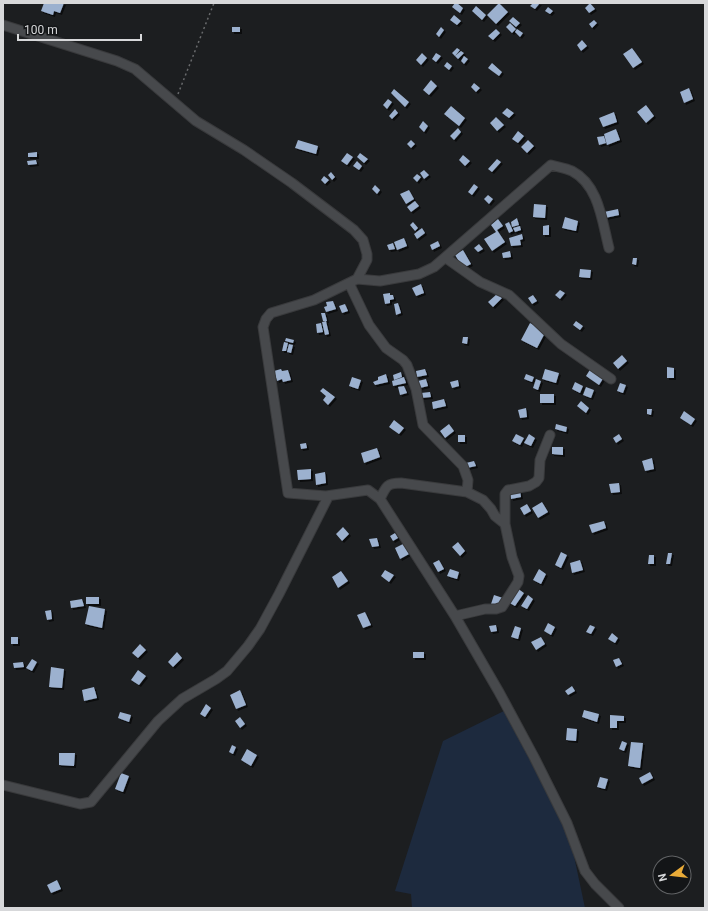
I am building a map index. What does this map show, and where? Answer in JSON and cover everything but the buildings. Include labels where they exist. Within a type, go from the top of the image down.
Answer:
[{"type":"street","points":[[3,25],[124,64],[135,69],[174,104],[196,121],[244,150],[292,183],[354,230],[363,240],[367,260],[353,281]]},
{"type":"street","points":[[609,248],[598,203],[585,180],[572,170],[551,165],[434,267],[419,274],[380,281],[353,281],[314,300],[271,313],[266,319],[263,327],[287,491],[289,494],[326,496],[368,490],[380,499],[455,616],[499,692],[534,757],[567,824],[585,871],[595,884],[619,908]]},
{"type":"street","points":[[446,258],[480,282],[509,295],[561,344],[611,379]]},
{"type":"street","points":[[353,281],[369,325],[386,348],[403,360],[407,365],[416,389],[423,425],[463,466],[468,480],[467,492]]},
{"type":"street","points":[[455,616],[502,607],[518,582],[519,576],[512,558],[505,524],[505,494],[508,490],[529,486],[536,482],[539,478],[540,460],[550,435]]},
{"type":"street","points":[[380,499],[386,487],[391,483],[467,492],[483,500],[492,509],[495,516],[505,524]]},
{"type":"street","points":[[3,785],[80,804],[91,802],[158,721],[182,699],[216,679],[226,671],[248,646],[260,629],[279,594],[326,503],[326,496]]},
{"type":"path","points":[[174,104],[214,3]]},
{"type":"shaded area","points":[[508,709],[567,823],[585,908],[412,908],[411,894],[395,891],[443,741]]}]
